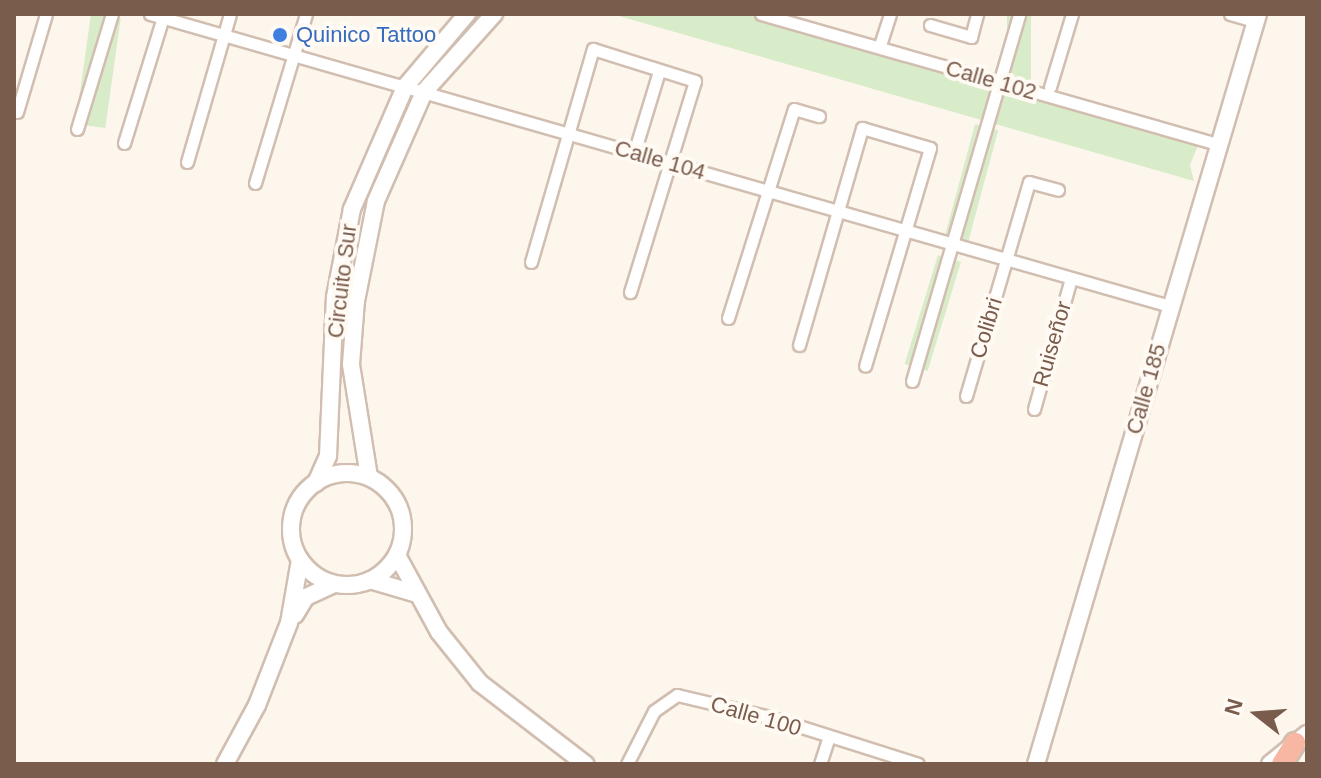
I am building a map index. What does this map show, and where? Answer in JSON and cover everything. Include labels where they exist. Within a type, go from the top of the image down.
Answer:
[{"type":"highway","points":[[1282,764],[1301,739]]},
{"type":"street","points":[[17,112],[46,14]]},
{"type":"street","points":[[77,129],[112,14]]},
{"type":"street","name":"Calle 104","points":[[150,14],[1170,306]]},
{"type":"street","points":[[187,162],[230,14]]},
{"type":"street","points":[[255,183],[306,14]]},
{"type":"street","name":"Circuito Sur","points":[[316,483],[328,456],[342,250],[352,209],[405,87],[467,14]]},
{"type":"street","name":"Circuito Sur","points":[[369,477],[351,364],[356,301],[376,201],[424,92],[494,14]]},
{"type":"street","name":"Calle 102","points":[[761,14],[1221,145]]},
{"type":"street","points":[[881,42],[890,14]]},
{"type":"street","points":[[930,25],[971,37],[977,14]]},
{"type":"street","points":[[912,381],[1019,14]]},
{"type":"street","points":[[1050,87],[1072,14]]},
{"type":"street","points":[[1230,14],[1256,18]]},
{"type":"street","points":[[124,143],[163,16]]},
{"type":"street","name":"Calle 185","points":[[1036,764],[1256,18]]},
{"type":"street","points":[[531,262],[593,49],[695,81],[630,292]]},
{"type":"street","points":[[634,153],[659,71]]},
{"type":"street","points":[[728,318],[794,109],[819,116]]},
{"type":"street","points":[[799,345],[862,128],[930,148],[865,366]]},
{"type":"street","name":"Colibri","points":[[966,396],[1029,182],[1058,190]]},
{"type":"street","name":"Ruiseñor","points":[[1034,409],[1071,278]]},
{"type":"street","points":[[225,764],[257,705],[289,623],[300,560],[292,535],[295,510],[316,483],[351,473],[369,477],[396,502],[402,538],[397,555],[370,580]]},
{"type":"street","points":[[397,555],[414,593],[480,683],[585,764]]},
{"type":"street","points":[[300,560],[334,584]]},
{"type":"street","points":[[289,623],[306,597],[334,584],[370,580],[414,593]]},
{"type":"street","name":"Calle 100","points":[[627,764],[654,711],[677,695],[770,717],[828,739],[918,764]]},
{"type":"street","points":[[820,764],[828,739]]},
{"type":"street","points":[[1270,764],[1301,739]]},
{"type":"green space","points":[[91,14],[121,18],[105,128],[76,124]]},
{"type":"green space","points":[[612,14],[751,14],[1199,143],[1190,165],[1194,181]]},
{"type":"green space","points":[[1007,14],[1031,14],[1031,80],[1007,80]]},
{"type":"green space","points":[[975,124],[998,130],[969,240],[945,234]]},
{"type":"green space","points":[[938,255],[961,262],[928,371],[905,364]]},
{"type":"place","name":"Quinico Tattoo","points":[[280,35]]}]
